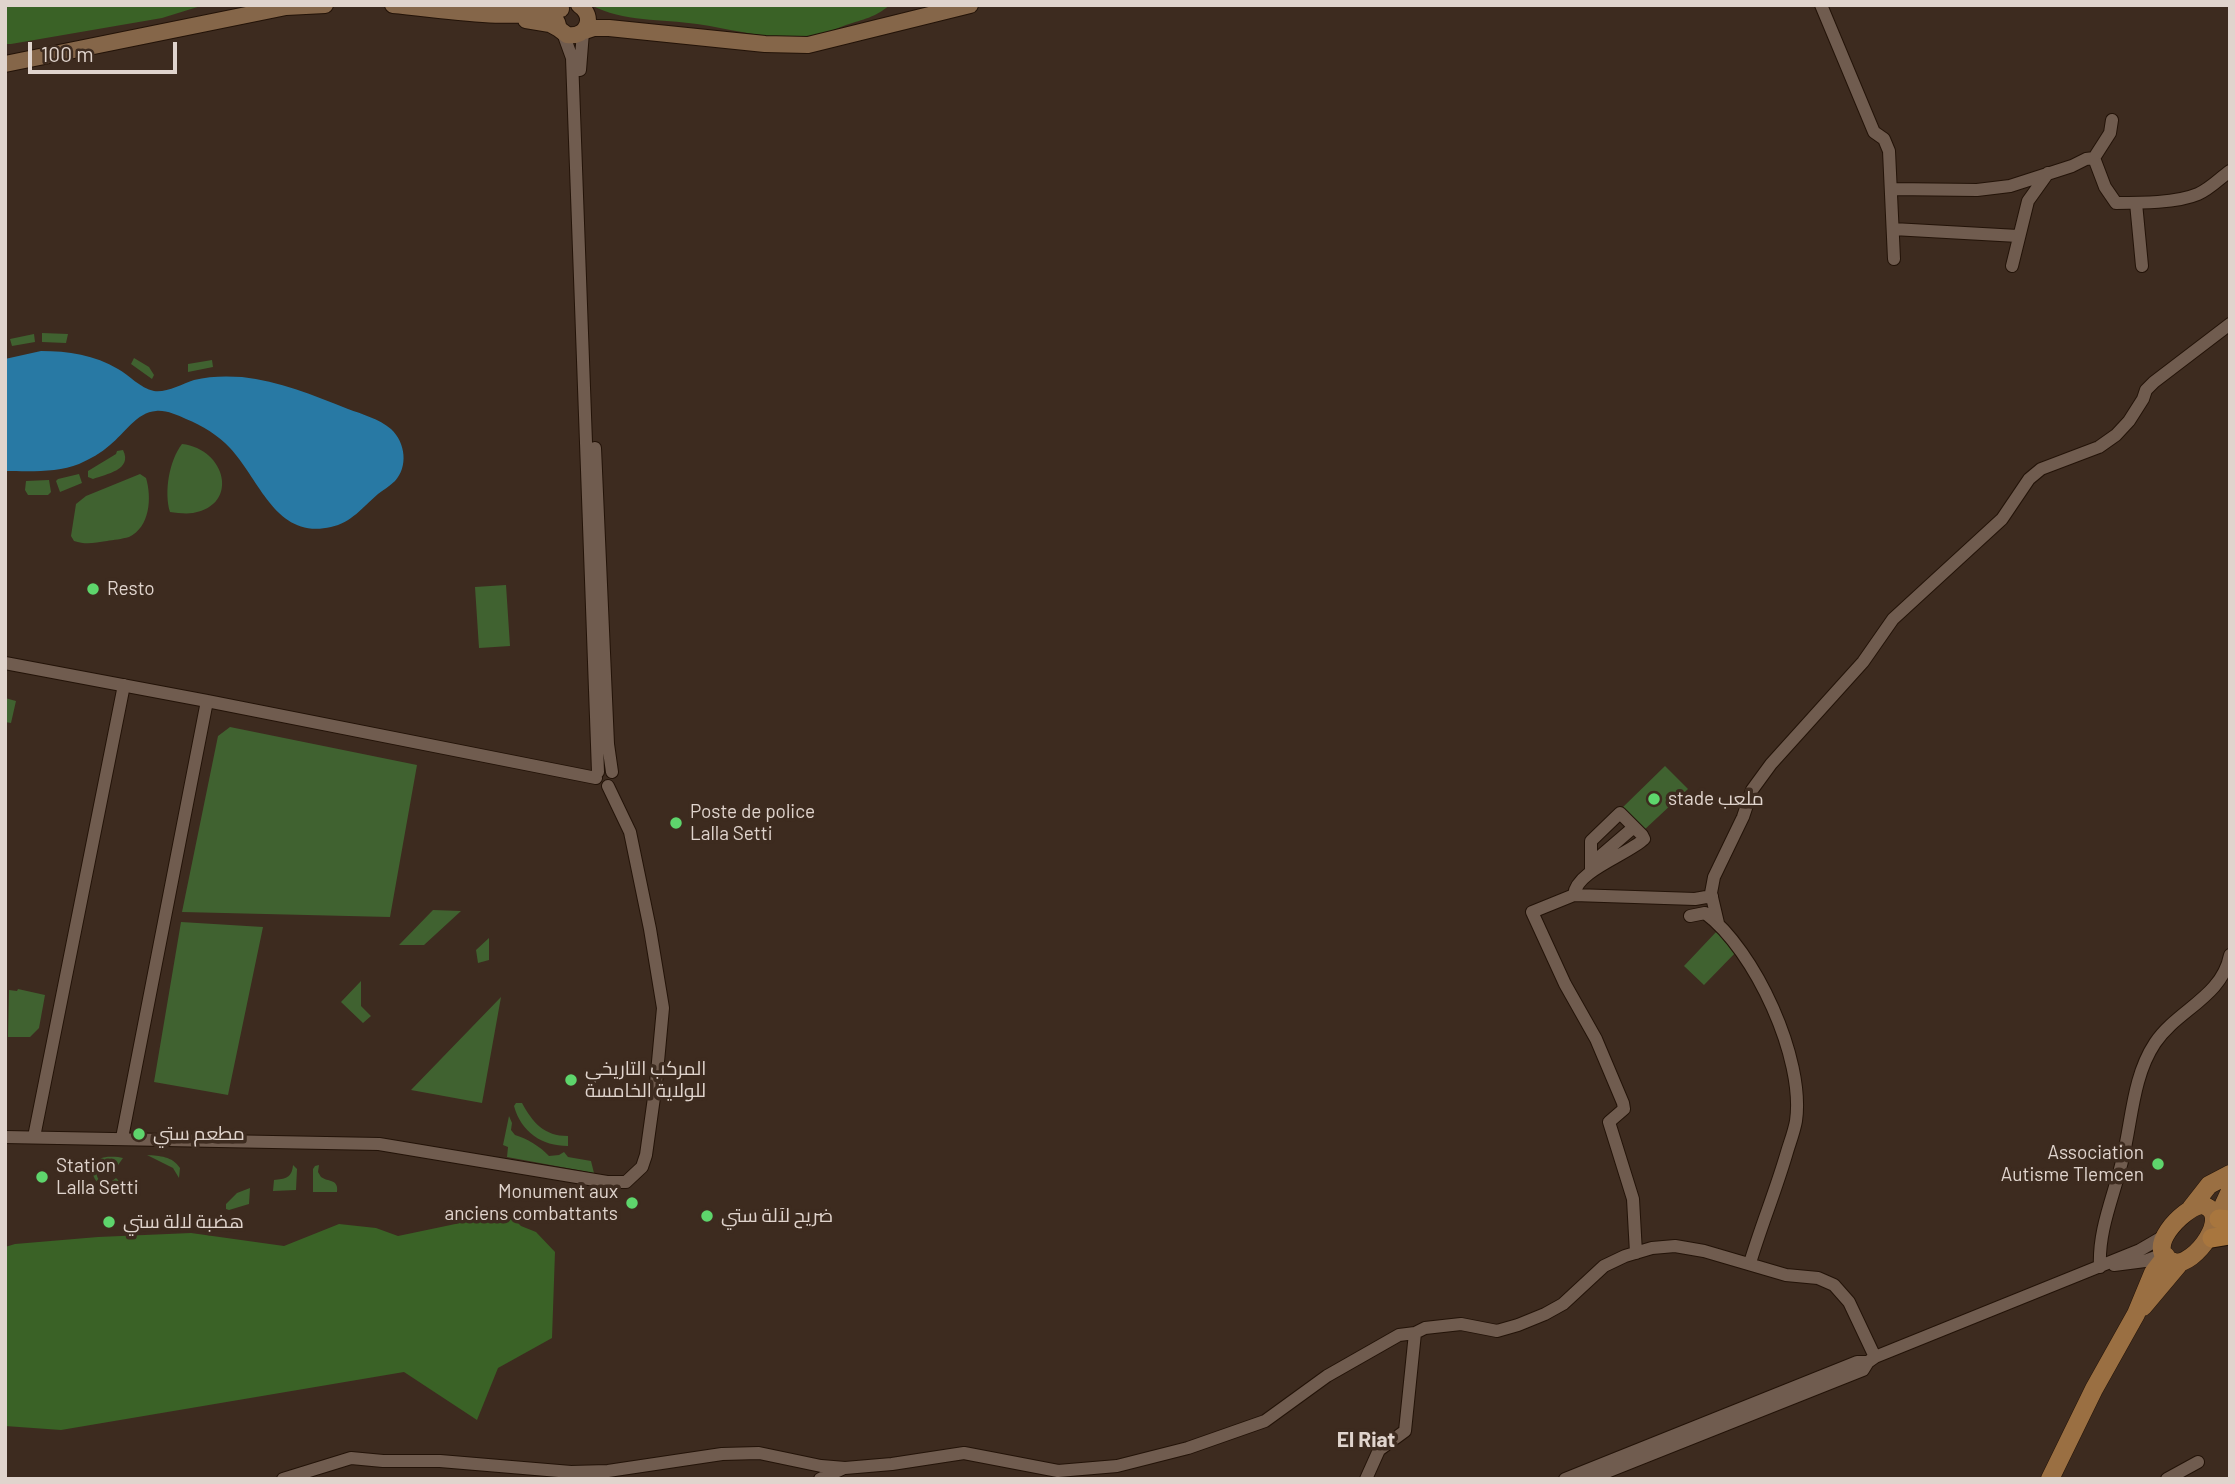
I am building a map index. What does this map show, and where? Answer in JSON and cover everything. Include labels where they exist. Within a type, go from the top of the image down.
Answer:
[{"type":"main road","points":[[5,64],[286,7],[325,5]]},
{"type":"main road","points":[[393,5],[547,23],[572,36],[602,28],[765,44],[808,45],[970,5]]},
{"type":"main road","points":[[465,12],[532,13],[564,7]]},
{"type":"main road","points":[[561,31],[556,18],[564,7]]},
{"type":"main road","points":[[582,8],[610,21],[662,33]]},
{"type":"main road","points":[[582,8],[589,20],[584,31]]},
{"type":"main road","points":[[2050,1479],[2094,1389],[2136,1314],[2152,1297],[2168,1252],[2191,1208],[2209,1185],[2230,1174]]},
{"type":"main road","points":[[2168,1252],[2189,1260],[2222,1226],[2230,1191]]},
{"type":"main road","points":[[2191,1208],[2212,1208],[2222,1226]]},
{"type":"street","points":[[1821,5],[1865,113],[1874,132],[1884,139],[1889,151],[1894,258]]},
{"type":"street","points":[[561,31],[569,47],[572,64],[597,775],[601,785],[608,786]]},
{"type":"street","points":[[584,31],[579,63],[608,744],[613,781],[608,786]]},
{"type":"street","points":[[2094,158],[2110,133],[2112,120]]},
{"type":"street","points":[[1891,188],[1977,190],[2018,183],[2094,158]]},
{"type":"street","points":[[2094,158],[2105,187],[2116,203],[2183,198],[2200,193],[2230,171]]},
{"type":"street","points":[[2012,266],[2028,201],[2048,173]]},
{"type":"street","points":[[2018,183],[2028,201]]},
{"type":"street","points":[[2136,203],[2142,266]]},
{"type":"street","points":[[1893,229],[2018,236]]},
{"type":"street","points":[[1718,923],[1712,896],[1714,877],[1743,817],[1752,790],[1770,764],[1863,662],[1893,619],[2002,519],[2029,479],[2040,469],[2099,447],[2116,435],[2129,421],[2146,390],[2154,382],[2230,324]]},
{"type":"street","points":[[5,663],[597,775],[605,769],[612,772]]},
{"type":"street","points":[[33,1138],[124,685]]},
{"type":"street","points":[[122,1138],[207,701]]},
{"type":"street","points":[[5,1137],[379,1144],[607,1182],[626,1182],[642,1167],[646,1155],[663,1009],[630,832],[608,786]]},
{"type":"street","points":[[1574,895],[1591,863],[1630,823],[1620,813],[1591,841],[1591,863]]},
{"type":"street","points":[[1636,1253],[1633,1199],[1609,1122],[1624,1108],[1623,1103],[1596,1039],[1565,984],[1532,912],[1574,895],[1695,899],[1712,896]]},
{"type":"street","points":[[1690,916],[1705,913],[1718,923],[1752,965],[1787,1047],[1795,1088],[1796,1121],[1750,1264]]},
{"type":"street","points":[[2099,1267],[2101,1235],[2123,1159],[2144,1065],[2166,1029],[2219,982],[2230,955]]},
{"type":"street","points":[[283,1479],[351,1458],[440,1461],[571,1472],[608,1471],[722,1454],[759,1453],[821,1466],[845,1468],[964,1453],[1058,1471],[1117,1466],[1188,1448],[1265,1421],[1327,1376],[1399,1335],[1415,1333],[1425,1328],[1461,1324],[1497,1331],[1518,1325],[1563,1304],[1604,1266],[1652,1248],[1675,1246],[1786,1275],[1818,1278],[1834,1285],[1849,1302],[1864,1331],[1871,1359]]},
{"type":"street","points":[[1565,1479],[2140,1250],[2168,1252]]},
{"type":"street","points":[[2099,1267],[2145,1261],[2168,1252]]},
{"type":"street","points":[[1366,1479],[1379,1450],[1405,1431],[1415,1333]]},
{"type":"street","points":[[1589,1479],[1863,1370],[1871,1359]]},
{"type":"street","points":[[2167,1479],[2198,1462]]},
{"type":"street","points":[[820,1479],[845,1468]]},
{"type":"green space","points":[[5,5],[204,5],[162,18],[5,44]]},
{"type":"green space","points":[[591,5],[890,5],[869,18],[824,33],[790,37],[629,17]]},
{"type":"green space","points":[[42,333],[68,334],[66,343],[42,342]]},
{"type":"green space","points":[[34,334],[35,342],[12,346],[10,339]]},
{"type":"green space","points":[[134,358],[149,367],[154,375],[152,379],[131,364]]},
{"type":"green space","points":[[212,360],[213,367],[188,372],[188,364]]},
{"type":"green space","points":[[182,444],[197,448],[209,456],[222,477],[222,489],[217,500],[208,508],[193,513],[170,512],[168,504],[171,468]]},
{"type":"green space","points":[[123,450],[125,457],[121,467],[93,479],[88,477],[88,471],[117,451]]},
{"type":"green space","points":[[79,474],[82,483],[60,492],[56,481],[58,479]]},
{"type":"green space","points":[[140,474],[146,478],[149,503],[145,519],[136,532],[129,537],[98,542],[74,541],[71,536],[76,504],[86,496]]},
{"type":"green space","points":[[49,480],[51,492],[48,495],[28,495],[25,490],[26,481]]},
{"type":"green space","points":[[506,585],[510,646],[479,648],[475,587]]},
{"type":"green space","points":[[5,698],[16,701],[11,723],[5,722]]},
{"type":"green space","points":[[230,727],[417,765],[390,917],[182,912],[218,736]]},
{"type":"green space","name":"stade ملعب","points":[[1665,766],[1688,789],[1643,831],[1621,809]]},
{"type":"green space","points":[[433,910],[461,911],[424,945],[399,945]]},
{"type":"green space","points":[[181,922],[263,927],[228,1095],[154,1082]]},
{"type":"green space","points":[[1717,931],[1738,950],[1704,985],[1684,966]]},
{"type":"green space","points":[[489,938],[489,960],[478,963],[476,950]]},
{"type":"green space","points":[[361,981],[361,1006],[371,1016],[363,1023],[341,1002]]},
{"type":"green space","points":[[18,989],[45,995],[39,1028],[30,1037],[8,1037],[9,990]]},
{"type":"green space","points":[[501,997],[482,1103],[411,1090]]},
{"type":"green space","points":[[516,1103],[522,1103],[530,1117],[546,1131],[568,1136],[568,1146],[550,1143],[534,1136],[517,1115],[514,1106]]},
{"type":"green space","points":[[509,1116],[511,1130],[515,1135],[533,1143],[549,1156],[564,1152],[568,1157],[591,1161],[594,1173],[507,1157],[508,1147],[503,1145]]},
{"type":"green space","points":[[147,1155],[173,1161],[180,1168],[179,1178],[173,1168]]},
{"type":"green space","points":[[102,1158],[123,1158],[116,1168],[112,1162],[102,1162],[97,1176],[102,1182],[111,1182],[116,1178],[122,1184],[101,1185],[93,1174],[94,1165]]},
{"type":"green space","points":[[293,1165],[297,1169],[296,1190],[273,1191],[274,1180],[287,1177]]},
{"type":"green space","points":[[319,1165],[318,1172],[321,1177],[335,1183],[337,1192],[313,1192],[313,1169]]},
{"type":"green space","points":[[250,1188],[249,1204],[226,1209],[226,1204],[237,1193]]},
{"type":"green space","points":[[508,1213],[521,1226],[536,1232],[555,1252],[552,1338],[498,1368],[477,1420],[404,1372],[61,1430],[5,1426],[5,1247],[98,1237],[191,1233],[284,1246],[339,1224],[376,1228],[398,1236]]},
{"type":"water","points":[[41,351],[71,353],[100,360],[154,391],[194,380],[224,376],[256,379],[296,389],[370,417],[391,429],[400,441],[404,455],[402,469],[395,481],[351,518],[331,527],[312,529],[296,525],[283,516],[271,504],[241,461],[215,435],[192,421],[171,413],[160,411],[143,415],[107,448],[79,464],[52,470],[5,471],[5,359]]},
{"type":"place","name":"Resto","points":[[93,589]]},
{"type":"place","name":"stade ملعب","points":[[1654,799]]},
{"type":"place","name":"Poste de police Lalla Setti","points":[[676,823]]},
{"type":"place","name":"المركب التاريخي للولاية الخامسة","points":[[571,1080]]},
{"type":"place","name":"مطعم ستي","points":[[139,1134]]},
{"type":"place","name":"Association Autisme Tlemcen","points":[[2158,1164]]},
{"type":"place","name":"Station Lalla Setti","points":[[42,1177]]},
{"type":"place","name":"Monument aux anciens combattants","points":[[632,1203]]},
{"type":"place","name":"ضريح لآلة ستي","points":[[707,1216]]},
{"type":"place","name":"هضبة لالة ستي","points":[[109,1222]]},
{"type":"district","name":"El Riat","points":[[1366,1440]]}]
